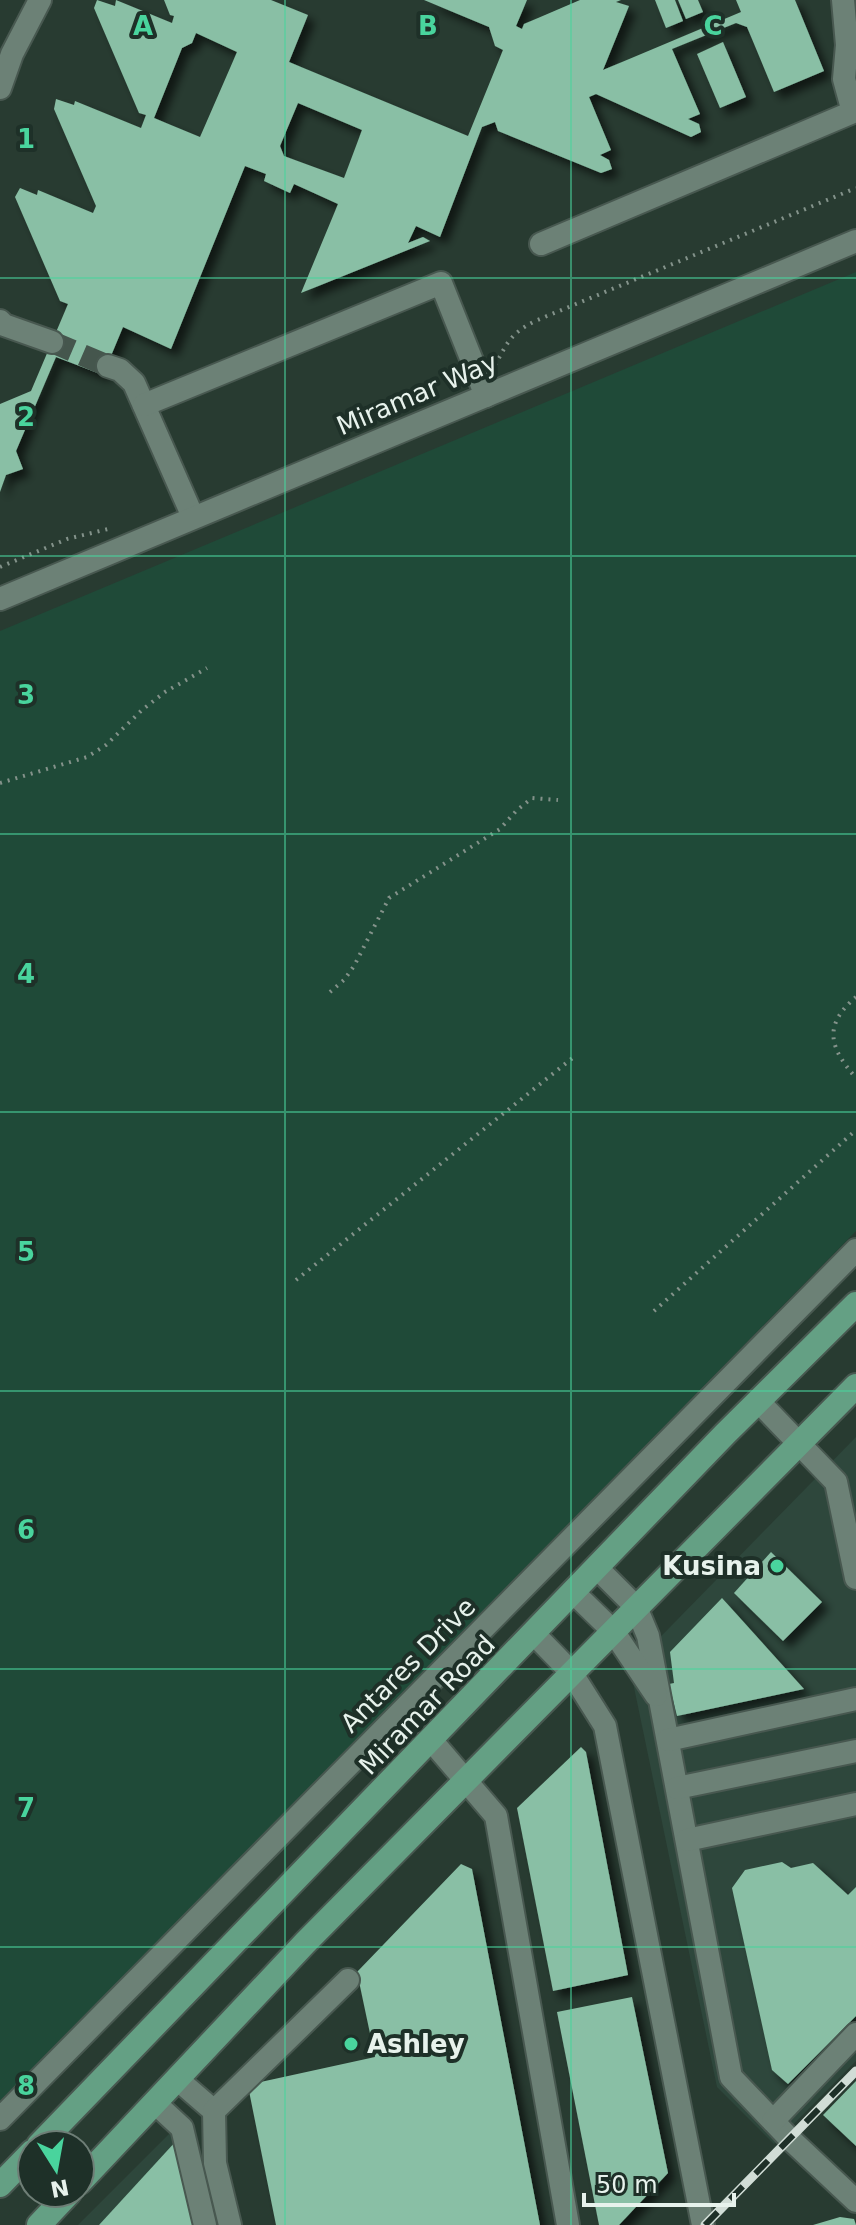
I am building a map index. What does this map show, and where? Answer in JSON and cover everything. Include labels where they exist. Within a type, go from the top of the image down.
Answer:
[{"type":"main road","name":"Miramar Road","points":[[54,2129],[758,1401],[856,1304]]},
{"type":"main road","points":[[96,2165],[466,1779],[856,1386]]},
{"type":"main road","points":[[0,2185],[16,2168]]},
{"type":"main road","points":[[39,2225],[54,2209]]},
{"type":"street","points":[[0,88],[12,54],[40,0]]},
{"type":"street","points":[[541,244],[854,112],[844,79],[847,45],[843,0]]},
{"type":"street","name":"Miramar Way","points":[[0,599],[193,517],[482,386],[856,241]]},
{"type":"street","points":[[144,405],[441,283],[482,386]]},
{"type":"street","points":[[0,321],[52,342]]},
{"type":"street","points":[[108,366],[120,370],[134,383],[193,517]]},
{"type":"street","name":"Antares Drive","points":[[0,2119],[856,1250]]},
{"type":"street","points":[[758,1401],[836,1482],[856,1578]]},
{"type":"street","points":[[597,1568],[636,1607],[648,1636],[731,2077],[856,2201]]},
{"type":"street","points":[[573,1592],[613,1631],[659,1699]]},
{"type":"street","points":[[534,1634],[571,1672],[605,1726],[703,2225]]},
{"type":"street","points":[[668,1740],[856,1699]]},
{"type":"street","points":[[431,1740],[496,1816],[568,2225]]},
{"type":"street","points":[[677,1788],[856,1751]]},
{"type":"street","points":[[687,1840],[856,1804]]},
{"type":"street","points":[[230,2225],[215,2163],[214,2111],[348,1980]]},
{"type":"street","points":[[773,2121],[856,2034]]},
{"type":"street","points":[[177,2079],[214,2111]]},
{"type":"street","points":[[155,2103],[182,2128],[205,2225]]},
{"type":"path","points":[[482,386],[507,341],[535,321],[856,188]]},
{"type":"path","points":[[0,567],[67,539],[121,526]]},
{"type":"path","points":[[0,783],[87,757],[106,745],[165,692],[207,668]]},
{"type":"path","points":[[330,992],[354,966],[389,898],[500,829],[532,798],[558,800]]},
{"type":"path","points":[[856,997],[843,1008],[832,1035],[836,1055],[856,1078]]},
{"type":"path","points":[[296,1280],[575,1056]]},
{"type":"path","points":[[654,1311],[856,1130]]},
{"type":"shaded area","points":[[856,272],[856,1231],[0,2103],[0,631]]},
{"type":"shaded area","points":[[856,1437],[856,2061],[774,2144],[717,2087],[630,1668]]},
{"type":"shaded area","points":[[188,2115],[211,2225],[78,2225]]},
{"type":"building","points":[[97,0],[115,6],[116,0],[172,23],[174,16],[170,15],[164,0],[271,0],[308,15],[289,62],[468,136],[503,50],[495,46],[489,27],[424,0],[527,0],[516,26],[522,29],[524,24],[580,0],[621,0],[616,2],[629,6],[603,70],[741,12],[736,0],[795,0],[824,71],[774,92],[747,27],[736,23],[672,49],[700,114],[688,119],[699,124],[701,132],[691,137],[596,94],[589,97],[611,150],[600,155],[609,160],[612,169],[601,173],[498,131],[495,122],[482,127],[440,237],[416,226],[408,243],[423,237],[430,241],[301,293],[338,204],[294,184],[290,193],[264,181],[266,174],[245,166],[171,349],[123,327],[103,375],[56,357],[16,451],[23,469],[6,475],[0,492],[0,404],[31,391],[68,304],[60,301],[15,197],[20,188],[37,195],[38,190],[93,213],[96,206],[54,109],[56,99],[74,105],[75,101],[141,128],[146,115],[139,113],[94,8]],"holes":[[[196,33],[237,52],[200,137],[154,118],[182,48],[192,43]],[[298,103],[362,130],[344,178],[284,156],[280,146]]]},
{"type":"building","points":[[655,0],[675,0],[683,21],[666,28]]},
{"type":"building","points":[[678,0],[698,0],[703,12],[686,19]]},
{"type":"building","points":[[723,42],[746,97],[720,108],[697,54]]},
{"type":"building","points":[[771,1552],[822,1602],[783,1641],[734,1593]]},
{"type":"building","points":[[722,1598],[804,1689],[677,1716],[669,1684],[674,1683],[670,1652]]},
{"type":"building","points":[[581,1747],[586,1752],[628,1975],[553,1991],[517,1808]]},
{"type":"building","points":[[782,1862],[791,1868],[813,1863],[848,1895],[856,1887],[856,2016],[788,2084],[772,2070],[732,1888],[745,1870]]},
{"type":"building","points":[[461,1864],[472,1869],[540,2225],[276,2225],[249,2091],[256,2083],[375,2057],[357,1972]]},
{"type":"building","points":[[632,1997],[668,2173],[619,2225],[599,2225],[557,2012]]},
{"type":"building","points":[[856,2081],[856,2146],[823,2115]]},
{"type":"building","points":[[177,2140],[194,2225],[99,2225]]},
{"type":"building","points":[[840,2217],[854,2219],[856,2225],[813,2225]]},
{"type":"tunnel","points":[[52,342],[108,366]]},
{"type":"railway","points":[[705,2225],[856,2071]]},
{"type":"place","name":"Kusina","points":[[777,1566]]},
{"type":"place","name":"Ashley","points":[[351,2044]]}]
